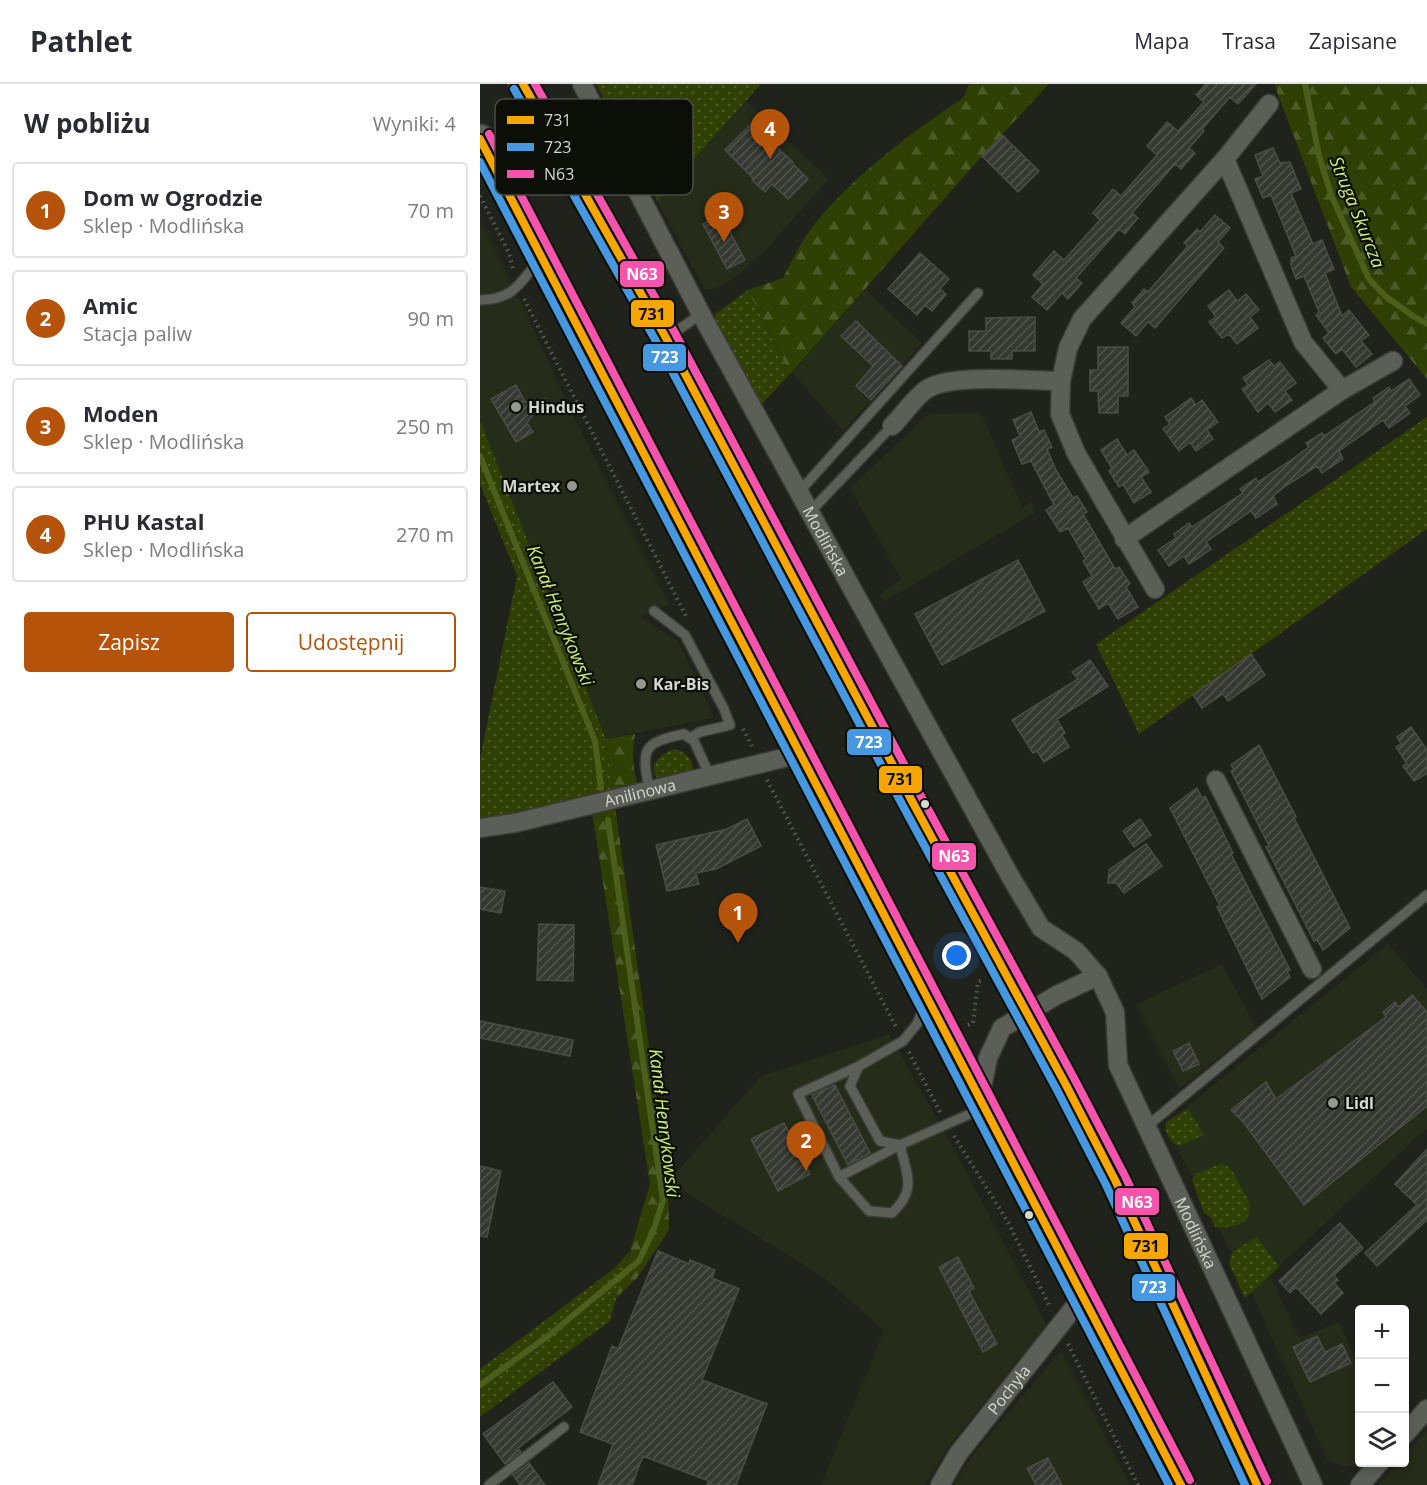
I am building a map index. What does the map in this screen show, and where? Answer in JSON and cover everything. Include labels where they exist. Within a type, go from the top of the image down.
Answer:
[{"type":"main road","points":[[523,84],[531,99]]},
{"type":"main road","points":[[482,147],[495,169]]},
{"type":"main road","points":[[510,195],[1181,1485]]},
{"type":"main road","points":[[585,195],[666,338],[1115,1180],[1257,1485]]},
{"type":"street","name":"Modlińska","points":[[582,84],[590,99]]},
{"type":"street","points":[[1155,588],[1124,539],[1076,453],[1060,414],[1061,381],[1068,348],[1082,319],[1225,159],[1269,104]]},
{"type":"street","points":[[1225,159],[1303,342],[1342,390]]},
{"type":"street","name":"Modlińska","points":[[639,195],[809,513],[1041,928],[1076,951],[1098,976],[1115,1012],[1118,1065],[1313,1485]]},
{"type":"street","points":[[1124,539],[1342,390],[1393,361]]},
{"type":"street","points":[[892,426],[927,389],[945,382],[1061,381]]},
{"type":"street","name":"Anilinowa","points":[[480,828],[515,823],[800,754]]},
{"type":"street","points":[[1216,780],[1317,975]]},
{"type":"street","points":[[983,1103],[988,1058],[1002,1028],[1057,995],[1098,976]]},
{"type":"street","name":"Pochyła","points":[[940,1485],[958,1454],[1083,1296]]},
{"type":"street","points":[[1409,1429],[1427,1409]]},
{"type":"street","points":[[1360,1485],[1376,1467]]},
{"type":"lane","points":[[480,300],[506,296],[518,286],[541,257]]},
{"type":"lane","points":[[798,492],[978,293]]},
{"type":"lane","points":[[666,338],[701,314]]},
{"type":"lane","points":[[809,513],[892,426]]},
{"type":"lane","points":[[654,611],[685,634],[730,725],[699,732],[690,738]]},
{"type":"lane","points":[[649,790],[644,760],[649,746],[659,739],[684,734],[690,738],[694,741],[710,776]]},
{"type":"lane","points":[[1146,1127],[1317,975],[1427,895]]},
{"type":"lane","points":[[900,1146],[909,1181],[905,1201],[892,1213],[869,1211],[839,1177],[798,1094],[859,1066],[903,1041],[917,1024],[927,998]]},
{"type":"lane","points":[[859,1066],[850,1086],[880,1141],[900,1146]]},
{"type":"lane","points":[[839,1177],[947,1125],[983,1103]]},
{"type":"lane","points":[[489,1485],[564,1427]]},
{"type":"path","points":[[480,196],[508,253],[518,286],[691,627]]},
{"type":"path","points":[[740,722],[765,776],[947,1125],[1008,1222],[1138,1485]]},
{"type":"path","points":[[963,1028],[973,1023],[978,982],[987,978]]},
{"type":"path","points":[[910,1054],[920,1050]]},
{"type":"shaded area","points":[[746,101],[829,179],[768,247],[738,276],[717,288],[705,290],[657,201],[662,195],[693,195],[693,161]]},
{"type":"shaded area","points":[[480,220],[523,306],[576,422],[669,604],[641,617],[678,641],[714,718],[606,739],[480,420]]},
{"type":"shaded area","points":[[865,289],[922,343],[843,431],[792,372]]},
{"type":"shaded area","points":[[981,413],[1022,507],[1032,502],[1034,513],[884,602],[880,594],[901,579],[850,488],[928,414]]},
{"type":"shaded area","points":[[1388,944],[1427,989],[1427,1128],[1270,1275],[1299,1338],[1339,1322],[1355,1358],[1355,1465],[1348,1467],[1328,1461],[1251,1292],[1165,1124]]},
{"type":"shaded area","points":[[1222,964],[1256,1028],[1179,1089],[1136,1004]]},
{"type":"shaded area","points":[[889,1034],[955,1151],[1047,1325],[949,1446],[925,1485],[821,1485],[884,1330],[822,1276],[668,1182],[761,1076]]},
{"type":"shaded area","points":[[1061,1350],[1130,1485],[954,1485],[968,1461]]},
{"type":"shaded area","points":[[1427,1431],[1427,1485],[1378,1485],[1394,1467],[1409,1467],[1409,1451]]},
{"type":"green space","points":[[596,84],[761,84],[693,160],[693,99],[604,99]]},
{"type":"green space","points":[[969,84],[1049,84],[982,156],[790,374],[748,290],[783,278],[805,238],[829,207],[884,156],[964,97]]},
{"type":"green space","points":[[1274,84],[1427,84],[1427,379],[1351,287]]},
{"type":"green space","points":[[654,195],[662,195],[657,201]]},
{"type":"green space","points":[[748,290],[790,374],[761,405],[716,321],[715,314]]},
{"type":"green space","points":[[1427,417],[1427,529],[1139,734],[1096,644]]},
{"type":"green space","points":[[480,420],[606,739],[614,794],[590,794],[507,816],[480,819],[480,759],[517,576],[480,484]]},
{"type":"green space","points":[[635,734],[633,761],[639,788],[614,794],[606,739]]},
{"type":"green space","points":[[675,749],[688,756],[693,769],[688,776],[674,780],[661,779],[654,772],[656,762],[667,752]]},
{"type":"green space","points":[[615,806],[668,1182],[669,1230],[637,1278],[616,1298],[650,1184],[592,812]]},
{"type":"green space","points":[[1188,1109],[1204,1135],[1179,1146],[1168,1136],[1166,1122]]},
{"type":"green space","points":[[1222,1163],[1231,1170],[1236,1178],[1248,1201],[1250,1212],[1244,1222],[1233,1226],[1215,1227],[1211,1218],[1204,1213],[1192,1180],[1196,1174]]},
{"type":"green space","points":[[1257,1237],[1279,1267],[1245,1298],[1229,1264],[1232,1252]]},
{"type":"green space","points":[[629,1252],[610,1321],[480,1417],[480,1369],[615,1268]]},
{"type":"building","points":[[1206,84],[1256,84],[1238,104],[1230,97],[1189,148],[1195,153],[1181,169],[1175,164],[1132,213],[1138,218],[1125,234],[1119,229],[1076,278],[1082,283],[1068,299],[1062,293],[1047,310],[1032,297],[1043,284],[1033,275],[1054,251],[1064,260],[1100,220],[1093,213],[1113,189],[1121,196],[1157,155],[1147,146],[1167,122],[1178,131],[1204,102],[1196,95]]},
{"type":"building","points":[[751,124],[793,162],[808,179],[788,199],[772,184],[765,192],[725,150]]},
{"type":"building","points":[[1002,135],[1039,171],[1018,192],[982,156]]},
{"type":"building","points":[[1273,148],[1280,163],[1290,162],[1301,189],[1291,193],[1313,244],[1322,240],[1334,269],[1325,273],[1342,316],[1349,310],[1369,335],[1361,341],[1372,354],[1356,367],[1342,349],[1336,354],[1323,338],[1329,333],[1316,315],[1319,312],[1304,276],[1296,279],[1291,258],[1296,256],[1271,195],[1263,198],[1255,179],[1263,176],[1255,155]]},
{"type":"building","points":[[721,215],[745,260],[727,269],[703,224]]},
{"type":"building","points":[[1215,215],[1230,228],[1218,242],[1224,248],[1155,328],[1148,322],[1136,336],[1121,323],[1135,307],[1132,303],[1144,289],[1148,292],[1188,246],[1184,243],[1197,229],[1200,232]]},
{"type":"building","points":[[920,253],[949,279],[940,289],[946,294],[932,311],[925,305],[917,315],[888,289]]},
{"type":"building","points":[[1229,290],[1237,301],[1246,294],[1259,310],[1250,317],[1258,328],[1237,344],[1229,334],[1222,338],[1209,322],[1216,317],[1208,306]]},
{"type":"building","points":[[1035,317],[1035,351],[1012,351],[1012,359],[991,359],[991,351],[969,351],[969,331],[986,331],[986,318]]},
{"type":"building","points":[[856,321],[902,366],[871,400],[856,386],[873,366],[841,336]]},
{"type":"building","points":[[1098,347],[1128,347],[1128,396],[1118,396],[1118,413],[1099,413],[1098,391],[1090,391],[1090,370],[1098,370]]},
{"type":"building","points":[[1269,360],[1274,366],[1280,362],[1296,383],[1285,391],[1292,400],[1275,412],[1268,403],[1258,412],[1242,389],[1248,385],[1243,378]]},
{"type":"building","points":[[1409,379],[1420,395],[1405,406],[1410,413],[1389,428],[1383,420],[1339,451],[1343,459],[1322,473],[1317,466],[1287,485],[1273,496],[1277,504],[1256,518],[1251,511],[1206,542],[1211,549],[1189,564],[1184,556],[1169,566],[1158,550],[1176,538],[1174,534],[1189,523],[1192,527],[1243,493],[1240,489],[1256,478],[1258,482],[1291,460],[1309,447],[1306,443],[1322,433],[1324,436],[1375,402],[1373,398],[1389,387],[1391,391]]},
{"type":"building","points":[[516,385],[525,402],[544,399],[527,423],[533,432],[516,442],[491,399]]},
{"type":"building","points":[[1191,398],[1196,405],[1202,400],[1218,422],[1207,430],[1213,439],[1196,451],[1190,442],[1179,451],[1163,429],[1170,424],[1165,417]]},
{"type":"building","points":[[1031,412],[1039,432],[1044,430],[1052,447],[1047,449],[1056,470],[1073,498],[1077,496],[1087,512],[1083,514],[1115,569],[1119,567],[1130,584],[1126,587],[1138,607],[1118,619],[1108,603],[1099,609],[1083,582],[1092,576],[1083,561],[1086,559],[1068,528],[1060,532],[1046,510],[1054,505],[1031,461],[1022,464],[1012,440],[1020,436],[1013,420]]},
{"type":"building","points":[[1117,439],[1127,455],[1134,450],[1149,472],[1141,477],[1151,492],[1134,503],[1123,484],[1119,487],[1109,471],[1112,468],[1101,450]]},
{"type":"building","points":[[1018,560],[1045,611],[942,665],[915,614]]},
{"type":"building","points":[[1251,654],[1265,675],[1228,701],[1223,694],[1202,708],[1193,695]]},
{"type":"building","points":[[1090,660],[1108,686],[1057,719],[1065,733],[1062,735],[1069,747],[1044,762],[1037,751],[1033,753],[1012,720],[1078,679],[1072,672]]},
{"type":"building","points":[[1411,727],[1427,750],[1427,773],[1414,781],[1403,766],[1407,764],[1396,747],[1401,744],[1397,737]]},
{"type":"building","points":[[1259,745],[1350,928],[1323,950],[1317,940],[1314,941],[1266,847],[1269,846],[1231,771],[1234,770],[1231,765]]},
{"type":"building","points":[[1197,788],[1202,798],[1205,796],[1233,853],[1231,854],[1290,970],[1287,971],[1290,977],[1262,999],[1217,907],[1220,906],[1170,808]]},
{"type":"building","points":[[747,819],[761,846],[716,869],[696,873],[699,884],[667,891],[656,845],[727,829]]},
{"type":"building","points":[[1140,819],[1151,835],[1134,847],[1123,831]]},
{"type":"building","points":[[1146,844],[1162,866],[1124,893],[1116,883],[1108,883],[1109,870]]},
{"type":"building","points":[[480,887],[505,891],[501,913],[480,909]]},
{"type":"building","points":[[539,924],[574,925],[573,981],[537,980]]},
{"type":"building","name":"Lidl","points":[[1412,995],[1427,1012],[1427,1106],[1304,1205],[1244,1123],[1231,1110],[1266,1082],[1276,1099],[1386,1017],[1383,1012],[1395,1002],[1399,1007]]},
{"type":"building","points":[[480,1021],[573,1040],[570,1056],[480,1038]]},
{"type":"building","points":[[1189,1043],[1199,1064],[1183,1071],[1173,1051]]},
{"type":"building","points":[[835,1085],[870,1153],[848,1165],[812,1095]]},
{"type":"building","points":[[784,1123],[810,1174],[778,1191],[751,1139]]},
{"type":"building","points":[[1427,1149],[1427,1220],[1377,1266],[1365,1253],[1417,1205],[1395,1184]]},
{"type":"building","points":[[480,1166],[501,1171],[487,1237],[480,1236]]},
{"type":"building","points":[[1340,1223],[1363,1248],[1334,1275],[1338,1280],[1334,1283],[1343,1293],[1321,1314],[1296,1287],[1290,1293],[1279,1281]]},
{"type":"building","points":[[658,1251],[689,1264],[690,1260],[715,1270],[712,1278],[739,1289],[702,1380],[767,1404],[736,1485],[707,1485],[709,1481],[643,1456],[632,1485],[598,1485],[613,1444],[580,1432],[612,1346],[618,1349]]},
{"type":"building","points":[[958,1257],[974,1288],[969,1291],[997,1344],[983,1352],[939,1267]]},
{"type":"building","points":[[1317,1336],[1325,1352],[1342,1344],[1351,1363],[1310,1382],[1293,1347]]},
{"type":"building","points":[[553,1382],[572,1407],[518,1448],[521,1452],[505,1464],[483,1434]]},
{"type":"building","points":[[1048,1458],[1062,1485],[1036,1485],[1027,1468]]},
{"type":"building","points":[[529,1463],[545,1485],[520,1485],[513,1475]]},
{"type":"waterway","name":"Struga Skurcza","points":[[1305,84],[1319,156],[1332,197],[1369,279],[1385,296],[1427,324]]},
{"type":"waterway","name":"Kanał Henrykowski","points":[[480,456],[595,741],[601,788]]},
{"type":"waterway","name":"Kanał Henrykowski","points":[[480,1385],[548,1336],[639,1261],[654,1229],[663,1200],[608,820]]},
{"type":"transit line","name":"731","points":[[523,84],[531,99]]},
{"type":"transit line","name":"N63","points":[[535,84],[543,99]]},
{"type":"transit line","name":"723","points":[[514,89],[520,99]]},
{"type":"transit line","name":"N63","points":[[489,134],[495,146]]},
{"type":"transit line","name":"731","points":[[480,139],[495,168]]},
{"type":"transit line","name":"723","points":[[480,162],[495,191]]},
{"type":"transit line","name":"723","points":[[497,195],[1169,1485]]},
{"type":"transit line","name":"731","points":[[509,195],[1181,1485]]},
{"type":"transit line","name":"N63","points":[[521,195],[1190,1480]]},
{"type":"transit line","name":"723","points":[[574,195],[657,343],[1057,1090],[1106,1185],[1245,1485]]},
{"type":"transit line","name":"731","points":[[585,195],[666,338],[1066,1085],[1115,1180],[1257,1485]]},
{"type":"transit line","name":"N63","points":[[597,195],[675,333],[1125,1176],[1267,1481]]},
{"type":"place","name":"PHU Kastal","points":[[770,159]]},
{"type":"place","name":"Moden","points":[[724,242]]},
{"type":"place","name":"Hindus","points":[[516,407]]},
{"type":"place","name":"Martex","points":[[572,486]]},
{"type":"place","name":"Kar-Bis","points":[[641,684]]},
{"type":"place","name":"Dom w Ogrodzie","points":[[738,943]]},
{"type":"place","name":"Lidl","points":[[1333,1103]]},
{"type":"place","name":"Amic","points":[[806,1171]]}]
